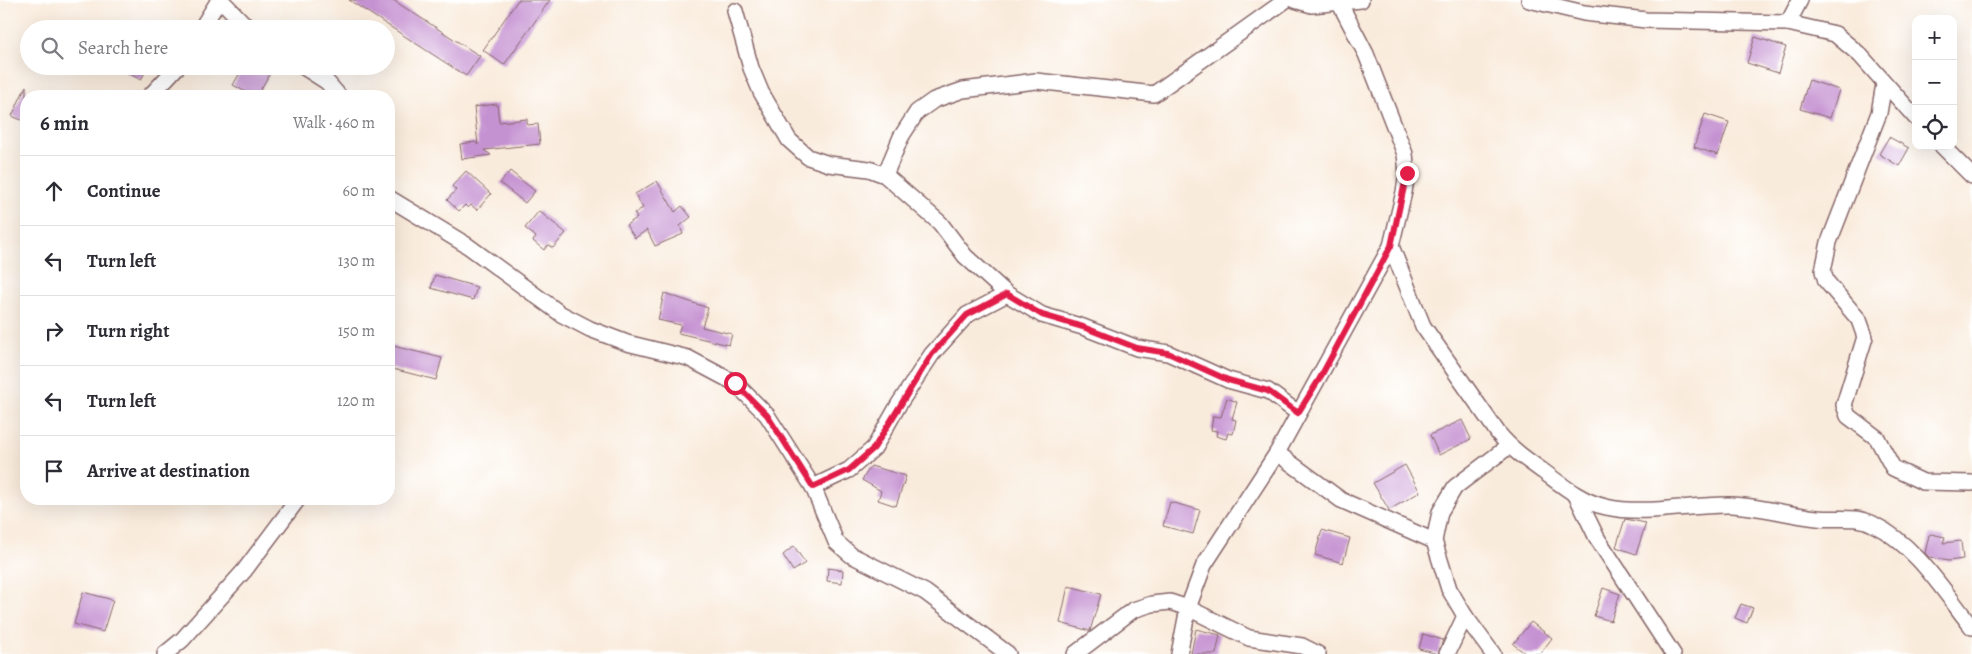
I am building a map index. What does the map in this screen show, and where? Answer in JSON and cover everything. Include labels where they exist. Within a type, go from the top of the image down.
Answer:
[{"type":"street","points":[[207,20],[220,0],[240,20]]},
{"type":"street","points":[[885,175],[901,137],[917,112],[934,100],[963,90],[1036,81],[1154,94],[1286,0]]},
{"type":"street","points":[[1295,0],[1312,5],[1340,4],[1361,0]]},
{"type":"street","points":[[1529,0],[1584,13],[1646,20],[1788,23],[1835,34],[1860,55],[1912,114]]},
{"type":"street","points":[[1788,23],[1800,0]]},
{"type":"street","points":[[1179,654],[1188,608],[1204,565],[1277,453],[1391,246],[1407,173],[1405,154],[1366,54],[1340,4]]},
{"type":"street","points":[[735,11],[751,68],[761,92],[789,140],[808,157],[829,164],[869,169],[885,175],[940,223],[965,256],[1007,294],[1042,315],[1083,327],[1137,348],[1168,353],[1228,380],[1268,391],[1298,413]]},
{"type":"street","points":[[156,90],[170,75]]},
{"type":"street","points":[[316,75],[327,82],[334,90]]},
{"type":"street","points":[[1884,84],[1879,113],[1828,242],[1823,271],[1826,281],[1859,320],[1865,337],[1844,405],[1848,416],[1877,438],[1892,468],[1923,482],[1972,483]]},
{"type":"street","points":[[1946,150],[1972,176]]},
{"type":"street","points":[[395,202],[468,246],[568,318],[590,329],[627,343],[688,358],[735,383],[767,415],[813,487],[836,542],[851,556],[925,592],[1008,654]]},
{"type":"street","points":[[1391,246],[1422,326],[1477,405],[1509,446],[1576,495],[1606,507],[1615,508],[1641,510],[1702,504],[1747,506],[1818,518],[1856,519],[1873,524],[1899,541],[1924,566],[1972,627]]},
{"type":"street","points":[[813,487],[849,470],[874,448],[932,354],[967,315],[1007,294]]},
{"type":"street","points":[[1493,654],[1464,616],[1449,589],[1434,540],[1440,512],[1455,487],[1509,446]]},
{"type":"street","points":[[1277,453],[1341,500],[1434,540]]},
{"type":"street","points":[[1576,495],[1597,538],[1672,654]]},
{"type":"street","points":[[165,654],[182,640],[244,571],[294,505]]},
{"type":"street","points":[[1075,654],[1133,610],[1152,604],[1170,602],[1188,608],[1249,638],[1302,646],[1318,654]]},
{"type":"street","points":[[1447,654],[1464,616]]},
{"type":"building","points":[[349,0],[393,0],[480,56],[466,76],[395,30],[395,20],[380,20]]},
{"type":"building","points":[[518,0],[550,0],[504,65],[483,50]]},
{"type":"building","points":[[1755,37],[1786,47],[1778,73],[1747,63]]},
{"type":"building","points":[[131,75],[144,75],[141,80]]},
{"type":"building","points":[[239,75],[269,75],[260,90],[242,90],[233,85]]},
{"type":"building","points":[[1809,80],[1839,90],[1830,118],[1800,109]]},
{"type":"building","points":[[20,99],[20,119],[12,116]]},
{"type":"building","points":[[497,104],[499,122],[527,119],[527,125],[538,124],[540,144],[484,150],[491,155],[462,159],[460,144],[475,142],[478,145],[474,107]]},
{"type":"building","points":[[1705,114],[1729,122],[1718,155],[1694,147]]},
{"type":"building","points":[[1889,137],[1909,148],[1899,166],[1879,154]]},
{"type":"building","points":[[466,171],[491,194],[477,210],[471,205],[468,208],[465,205],[459,211],[447,200],[456,190],[452,186]]},
{"type":"building","points":[[510,171],[535,191],[525,203],[500,183]]},
{"type":"building","points":[[657,181],[675,212],[682,206],[691,217],[680,226],[683,234],[655,246],[647,230],[635,238],[626,225],[637,218],[634,213],[643,208],[635,194]]},
{"type":"building","points":[[539,211],[566,233],[553,248],[548,245],[544,250],[533,241],[536,237],[525,228]]},
{"type":"building","points":[[435,275],[477,287],[473,300],[431,288]]},
{"type":"building","points":[[664,293],[708,308],[702,327],[732,334],[729,345],[678,333],[681,325],[658,320]]},
{"type":"building","points":[[395,346],[442,358],[436,380],[395,370]]},
{"type":"building","points":[[1227,398],[1237,402],[1232,419],[1236,420],[1233,434],[1228,433],[1226,439],[1216,436],[1217,431],[1211,430],[1213,416],[1221,417]]},
{"type":"building","points":[[1462,420],[1471,439],[1439,455],[1430,435]]},
{"type":"building","points":[[1405,465],[1420,492],[1389,510],[1373,483]]},
{"type":"building","points":[[871,466],[906,476],[896,506],[878,500],[881,491],[862,480]]},
{"type":"building","points":[[1170,502],[1200,510],[1193,534],[1163,526]]},
{"type":"building","points":[[1625,519],[1646,523],[1636,554],[1616,547]]},
{"type":"building","points":[[1322,530],[1350,538],[1343,563],[1315,555]]},
{"type":"building","points":[[1929,535],[1945,537],[1943,543],[1961,541],[1963,559],[1948,561],[1929,557],[1925,553]]},
{"type":"building","points":[[794,546],[805,563],[793,571],[783,555]]},
{"type":"building","points":[[828,568],[843,570],[842,583],[827,581]]},
{"type":"building","points":[[1068,586],[1101,594],[1090,631],[1060,623]]},
{"type":"building","points":[[1603,588],[1620,594],[1611,621],[1594,616]]},
{"type":"building","points":[[83,592],[113,600],[103,632],[74,624]]},
{"type":"building","points":[[1741,604],[1753,608],[1747,623],[1735,618]]},
{"type":"building","points":[[1531,622],[1552,638],[1540,654],[1526,654],[1513,644]]},
{"type":"building","points":[[1196,629],[1220,635],[1216,654],[1191,654]]},
{"type":"building","points":[[1423,634],[1443,640],[1438,654],[1419,649]]},
{"type":"route","points":[[735,383],[767,415],[813,487],[849,470],[874,448],[899,404],[932,354],[967,315],[992,300],[1007,294],[1042,315],[1083,327],[1137,348],[1168,353],[1228,380],[1268,391],[1298,413],[1320,378],[1391,246],[1407,173]]}]
